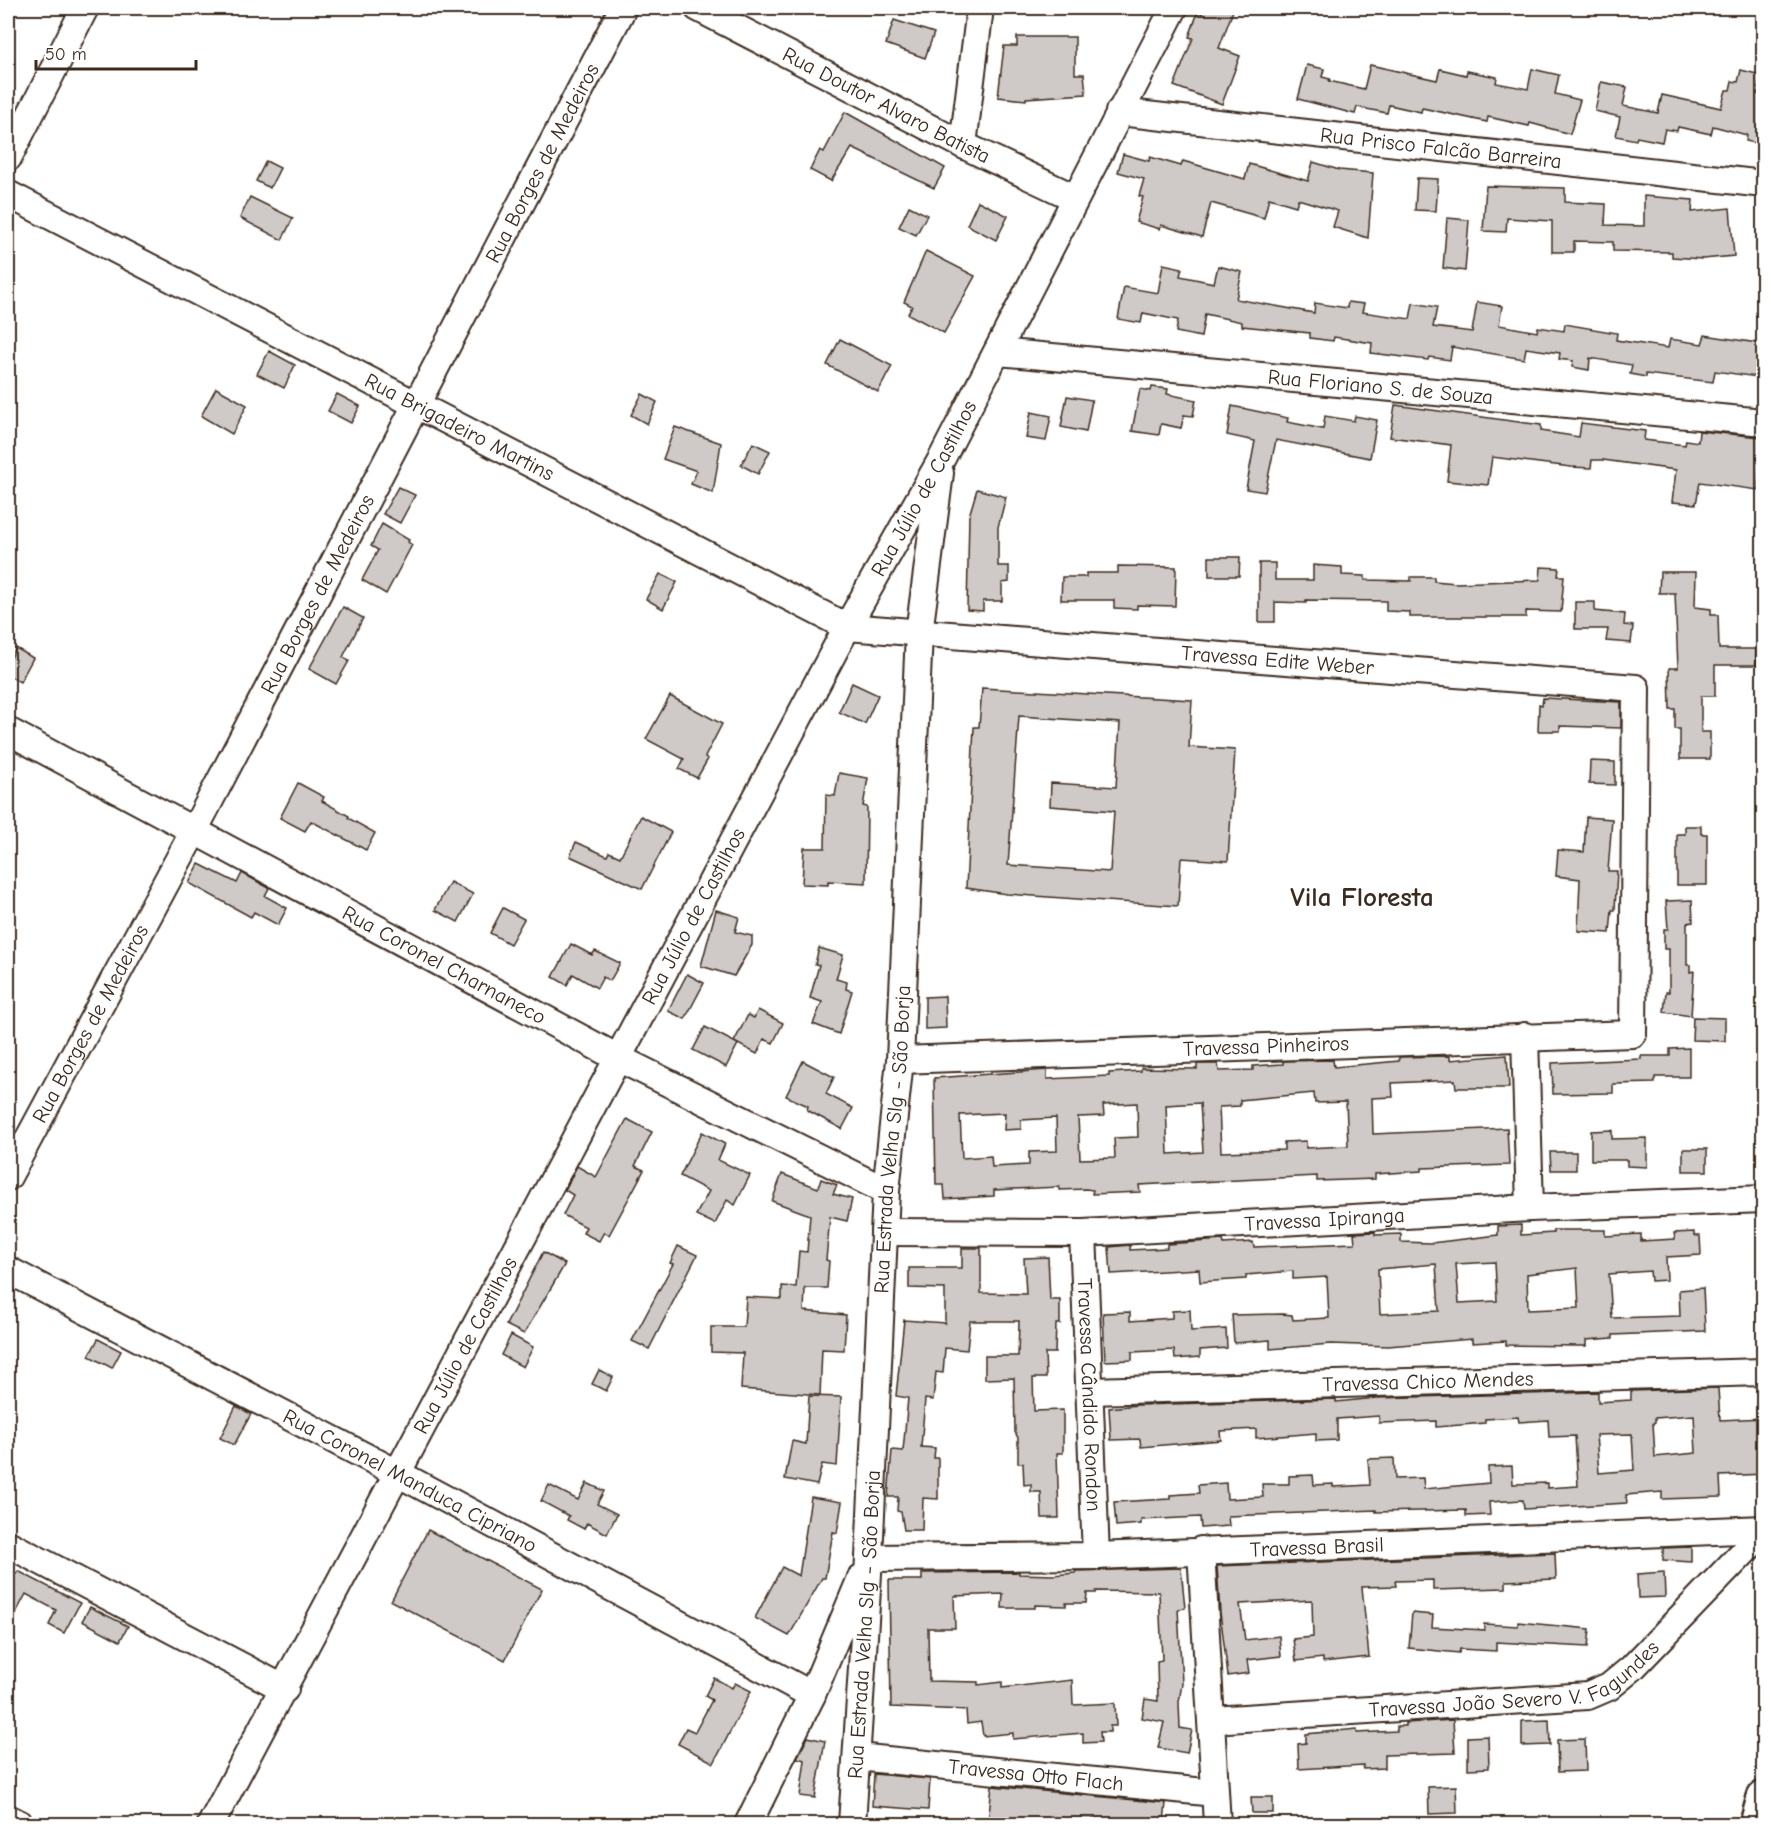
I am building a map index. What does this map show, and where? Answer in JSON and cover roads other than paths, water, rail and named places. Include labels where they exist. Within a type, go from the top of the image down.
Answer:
[{"type":"highway","points":[[1757,1824],[1764,1798]]},
{"type":"street","points":[[8,158],[86,8]]},
{"type":"street","name":"Rua Borges de Medeiros","points":[[8,1177],[195,830],[623,8]]},
{"type":"street","name":"Rua Doutor Alvaro Batista","points":[[698,8],[963,145],[1075,198]]},
{"type":"street","points":[[963,145],[980,8]]},
{"type":"street","name":"Rua Júlio de Castilhos","points":[[211,1824],[285,1689],[847,627],[942,458],[1174,8]]},
{"type":"street","name":"Rua Prisco Falcão Barreira","points":[[1119,112],[1764,184]]},
{"type":"street","name":"Rua Brigadeiro Martins","points":[[8,194],[847,627],[919,633]]},
{"type":"street","name":"Rua Floriano S. de Souza","points":[[998,352],[1764,422]]},
{"type":"street","name":"Rua Estrada Velha Slg - São Borja","points":[[852,1824],[869,1558],[886,1191],[900,1060],[919,633],[942,458]]},
{"type":"street","name":"Travessa Edite Weber","points":[[919,633],[1636,688],[1633,1034]]},
{"type":"street","name":"Rua Coronel Charnaneco","points":[[8,731],[618,1058],[886,1191]]},
{"type":"street","name":"Travessa Pinheiros","points":[[900,1060],[1525,1036],[1633,1034]]},
{"type":"street","points":[[1525,1036],[1530,1208]]},
{"type":"street","name":"Travessa Ipiranga","points":[[884,1232],[1083,1233],[1530,1208],[1764,1200]]},
{"type":"street","name":"Travessa Cândido Rondon","points":[[1083,1233],[1096,1556]]},
{"type":"street","name":"Rua Coronel Manduca Cipriano","points":[[8,1270],[399,1474],[812,1695]]},
{"type":"street","name":"Travessa Chico Mendes","points":[[1090,1391],[1764,1372]]},
{"type":"street","name":"Travessa Brasil","points":[[869,1558],[1096,1556],[1201,1550],[1764,1530]]},
{"type":"street","name":"Travessa João Severo V. Fagundes","points":[[1212,1720],[1588,1696],[1610,1688],[1632,1668],[1764,1530]]},
{"type":"street","points":[[8,1544],[285,1689]]},
{"type":"street","points":[[1201,1550],[1218,1824]]},
{"type":"street","points":[[748,1824],[812,1695],[869,1558]]},
{"type":"street","name":"Travessa Otto Flach","points":[[857,1757],[1215,1793]]},
{"type":"street","points":[[8,1818],[19,1824]]},
{"type":"district","name":"Vila Floresta","points":[[1362,897]]}]
